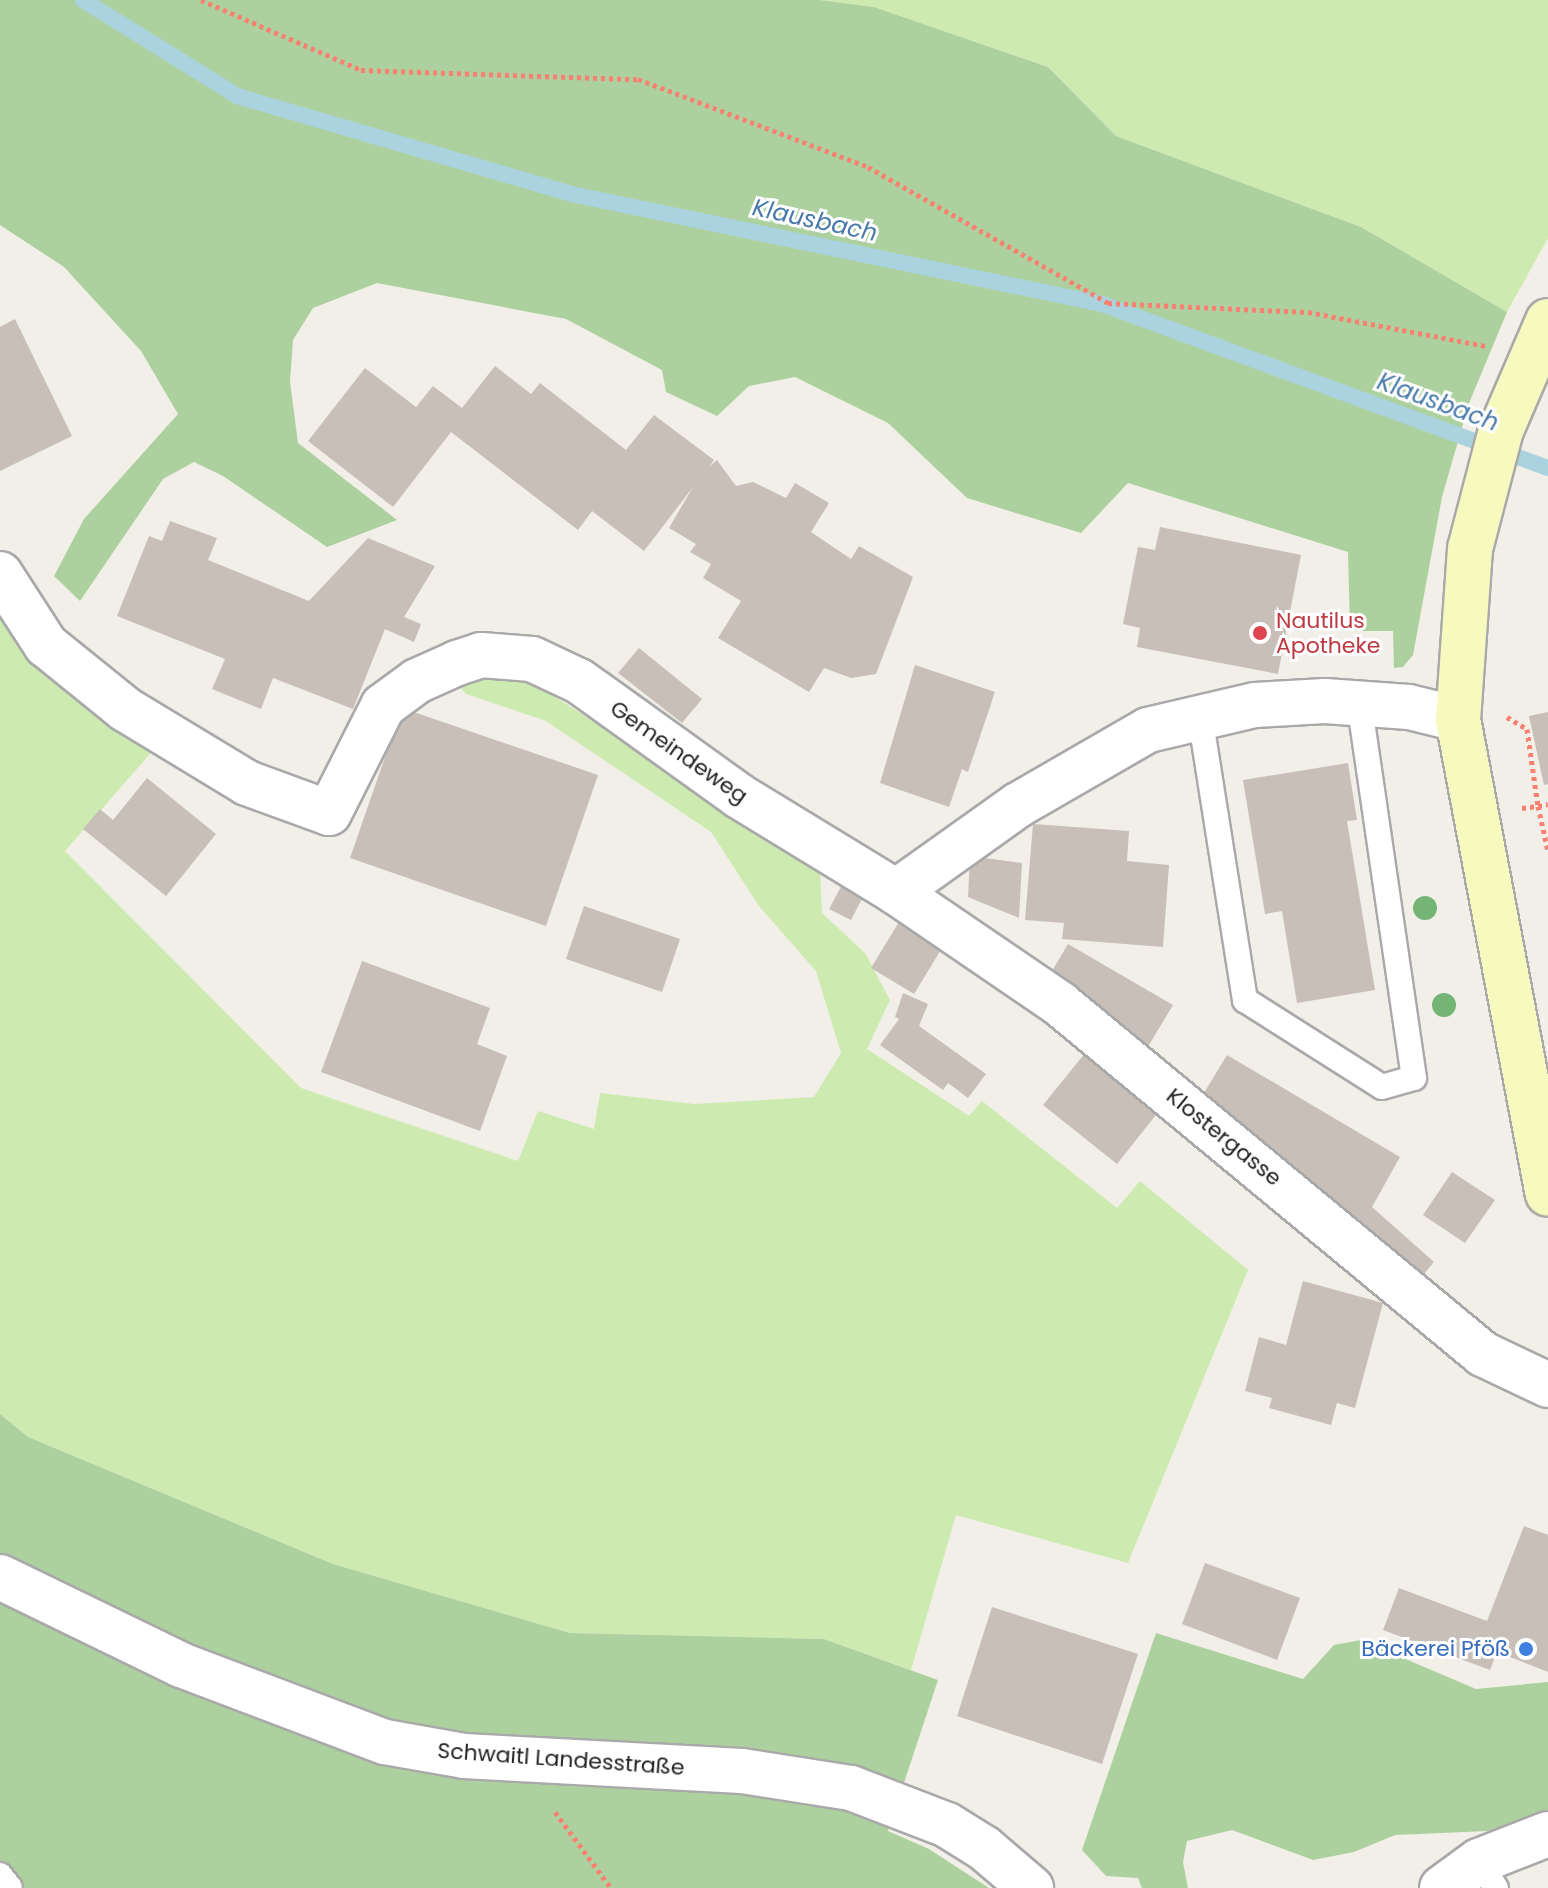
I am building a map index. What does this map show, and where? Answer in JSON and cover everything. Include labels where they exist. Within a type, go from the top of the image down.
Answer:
[{"type":"main road","points":[[1534,336],[1501,430],[1470,549],[1477,714],[1548,1194]]},
{"type":"street","name":"Gemeindeweg","points":[[0,574],[46,645],[125,709],[247,783],[329,813],[383,706],[417,681],[481,655],[532,659],[579,681],[739,796],[896,892]]},
{"type":"street","points":[[896,892],[1018,805],[1148,730],[1255,705],[1359,703],[1477,714]]},
{"type":"street","name":"Klostergasse","points":[[896,892],[1060,1004],[1483,1354],[1548,1385]]},
{"type":"street","name":"Schwaitl Landesstraße","points":[[0,1577],[181,1665],[385,1742],[464,1756],[742,1771],[851,1788],[947,1825],[984,1848],[1031,1888]]},
{"type":"street","points":[[1442,1888],[1488,1874],[1548,1834]]},
{"type":"lane","points":[[1200,716],[1245,1000],[1382,1087],[1414,1078],[1359,703]]},
{"type":"lane","points":[[0,1875],[10,1888]]},
{"type":"path","points":[[201,0],[361,70],[638,79],[868,167],[1108,303],[1308,312],[1534,336]]},
{"type":"path","points":[[1477,714],[1527,729],[1548,851]]},
{"type":"path","points":[[1509,811],[1548,804]]},
{"type":"path","points":[[551,1809],[563,1817],[611,1888]]},
{"type":"green space","points":[[0,0],[820,0],[874,7],[1048,67],[1116,136],[1361,227],[1507,312],[1469,403],[1442,497],[1413,655],[1403,667],[1394,668],[1393,631],[1350,631],[1348,552],[1128,483],[1081,533],[967,498],[888,423],[795,377],[749,386],[717,416],[666,392],[662,370],[566,319],[377,283],[313,308],[293,340],[290,382],[298,443],[397,520],[327,547],[223,476],[194,462],[163,479],[80,601],[54,576],[84,519],[178,414],[141,351],[64,267],[0,225]]},
{"type":"green space","points":[[820,0],[1548,0],[1548,238],[1507,312],[1361,227],[1116,136],[1048,67],[874,7]]},
{"type":"green space","points":[[0,594],[156,747],[65,851],[301,1088],[518,1161],[538,1111],[594,1129],[600,1093],[694,1104],[814,1097],[841,1053],[816,971],[759,906],[711,832],[546,721],[466,694],[452,677],[488,671],[535,684],[820,867],[822,913],[865,953],[890,1000],[867,1049],[969,1116],[982,1101],[1117,1208],[1140,1181],[1248,1270],[1128,1563],[956,1515],[911,1670],[824,1639],[570,1633],[333,1564],[28,1437],[0,1414]]},
{"type":"green space","points":[[0,1414],[28,1437],[333,1564],[570,1633],[824,1639],[938,1680],[888,1831],[929,1849],[989,1888],[0,1888]]},
{"type":"green space","points":[[1156,1633],[1303,1679],[1334,1645],[1361,1640],[1476,1689],[1548,1682],[1548,1817],[1511,1830],[1395,1835],[1354,1852],[1313,1860],[1232,1830],[1187,1841],[1183,1862],[1188,1888],[1142,1888],[1138,1878],[1106,1876],[1082,1850]]},
{"type":"building","points":[[15,319],[72,436],[0,471],[0,327]]},
{"type":"building","points":[[495,366],[531,394],[540,383],[626,450],[654,415],[714,460],[709,467],[717,460],[736,486],[753,482],[786,498],[795,483],[829,503],[811,532],[851,559],[859,546],[913,577],[876,674],[851,678],[824,668],[809,692],[718,638],[741,601],[703,578],[711,564],[690,552],[696,544],[669,528],[693,487],[644,551],[592,511],[578,530],[451,432],[393,507],[308,441],[365,368],[416,407],[433,386],[462,408]]},
{"type":"building","points":[[170,521],[217,538],[208,560],[309,601],[368,538],[435,566],[404,617],[421,624],[414,642],[385,629],[353,709],[273,678],[261,709],[212,689],[225,659],[117,616],[149,536],[162,541]]},
{"type":"building","points":[[1160,527],[1301,555],[1278,674],[1137,647],[1140,628],[1123,624],[1138,547],[1155,550]]},
{"type":"building","points":[[639,648],[702,699],[682,723],[618,673]]},
{"type":"building","points":[[915,665],[995,692],[968,772],[962,769],[949,807],[880,783]]},
{"type":"building","points":[[402,708],[598,775],[546,926],[350,858]]},
{"type":"building","points":[[1548,712],[1548,784],[1544,785],[1529,716]]},
{"type":"building","points":[[1348,763],[1357,820],[1347,821],[1375,990],[1297,1003],[1282,911],[1265,914],[1243,780]]},
{"type":"building","points":[[147,778],[216,834],[166,896],[83,829],[100,809],[113,820]]},
{"type":"building","points":[[1033,824],[1129,831],[1127,861],[1169,865],[1163,947],[1062,939],[1064,923],[1025,920]]},
{"type":"building","points":[[970,856],[1022,863],[1019,918],[968,897]]},
{"type":"building","points":[[843,883],[864,895],[851,920],[829,909]]},
{"type":"building","points":[[584,906],[680,939],[662,992],[566,959]]},
{"type":"building","points":[[902,917],[945,943],[914,994],[871,968]]},
{"type":"building","points":[[1068,944],[1173,1005],[1146,1050],[1042,988]]},
{"type":"building","points":[[362,961],[490,1008],[477,1044],[507,1056],[480,1131],[321,1072]]},
{"type":"building","points":[[903,993],[928,1004],[919,1026],[986,1074],[968,1098],[948,1083],[943,1090],[880,1045],[899,1019],[895,1017]]},
{"type":"building","points":[[1094,1042],[1167,1101],[1117,1164],[1043,1105]]},
{"type":"building","points":[[1227,1055],[1400,1157],[1372,1207],[1434,1262],[1412,1288],[1193,1111]]},
{"type":"building","points":[[1452,1172],[1495,1200],[1465,1243],[1423,1215]]},
{"type":"building","points":[[1303,1281],[1383,1303],[1355,1408],[1337,1403],[1331,1425],[1269,1408],[1272,1398],[1245,1391],[1259,1337],[1286,1345]]},
{"type":"building","points":[[1524,1526],[1548,1535],[1548,1672],[1497,1652],[1490,1670],[1383,1630],[1399,1588],[1487,1621]]},
{"type":"building","points":[[1205,1563],[1300,1598],[1277,1660],[1182,1624]]},
{"type":"building","points":[[992,1607],[1138,1654],[1102,1764],[957,1716]]},
{"type":"waterway","name":"Klausbach","points":[[83,0],[237,96],[576,195],[1102,304],[1548,468]]},
{"type":"place","name":"Nautilus Apotheke","points":[[1260,633]]},
{"type":"place","name":"Bäckerei Pföß","points":[[1526,1649]]}]
